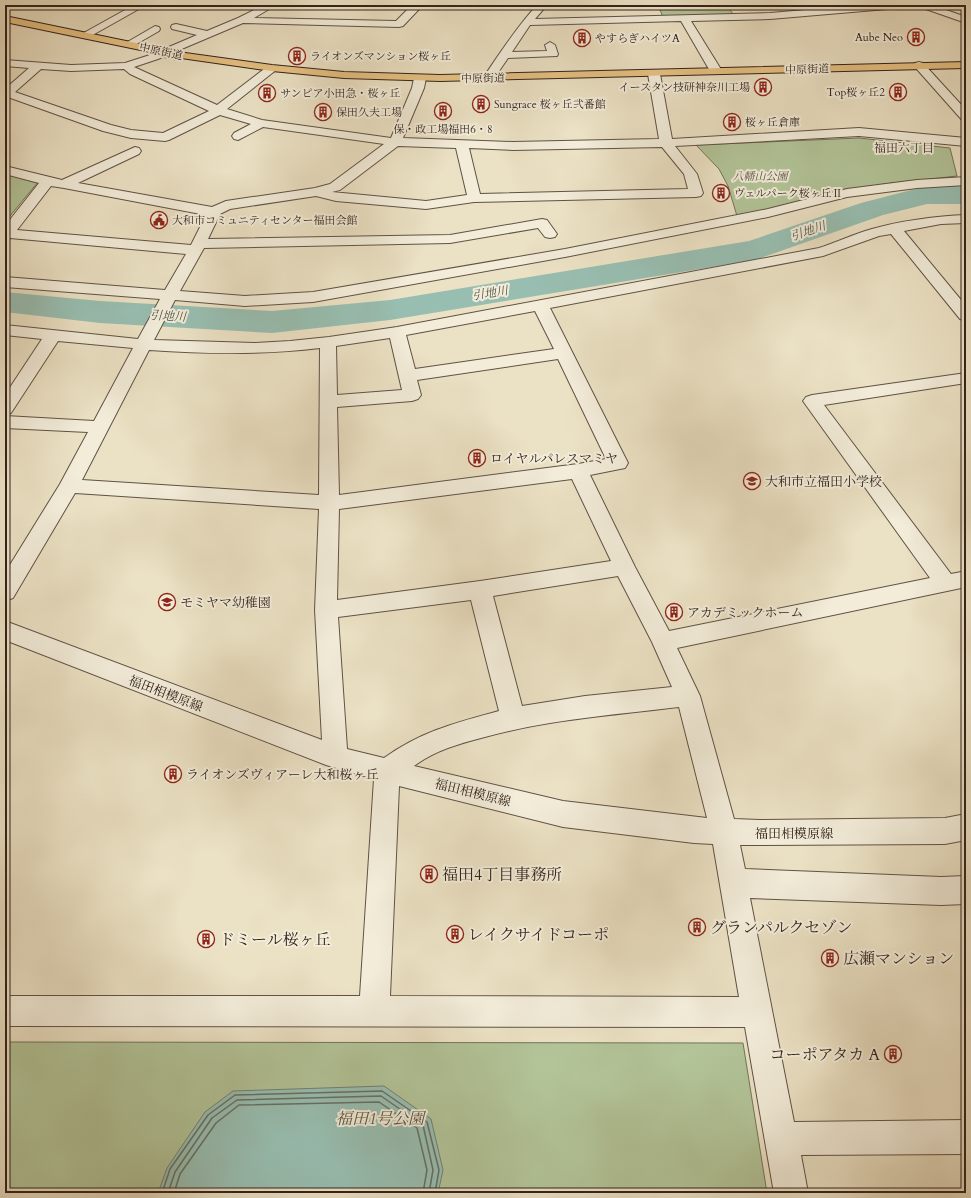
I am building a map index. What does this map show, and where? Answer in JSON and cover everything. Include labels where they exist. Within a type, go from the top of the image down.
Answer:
[{"type":"main road","name":"中原街道","points":[[5,18],[178,55],[272,68],[344,75],[420,78],[489,78],[919,65],[966,65]]},
{"type":"street","points":[[85,35],[139,5]]},
{"type":"street","points":[[5,63],[71,68],[126,66],[154,57],[242,20],[271,5]]},
{"type":"street","points":[[242,20],[286,23],[339,22],[399,24],[418,5]]},
{"type":"street","points":[[489,78],[527,22],[542,5]]},
{"type":"street","points":[[734,5],[743,17]]},
{"type":"street","points":[[784,5],[794,14]]},
{"type":"street","points":[[527,22],[743,17],[899,5]]},
{"type":"street","points":[[923,5],[966,20]]},
{"type":"street","points":[[684,18],[716,71]]},
{"type":"street","points":[[176,27],[206,34]]},
{"type":"street","points":[[129,44],[155,29]]},
{"type":"street","points":[[504,55],[553,54],[550,45]]},
{"type":"street","points":[[39,65],[6,93],[107,128],[131,134],[165,138],[213,114],[272,68]]},
{"type":"street","points":[[919,65],[966,117]]},
{"type":"street","points":[[126,66],[134,72],[217,110],[261,123],[395,142],[513,146],[666,143],[860,132],[966,142]]},
{"type":"street","points":[[315,192],[336,197],[426,205],[474,198],[696,193],[690,174],[666,143],[654,74]]},
{"type":"street","points":[[5,592],[69,486],[147,337],[197,247],[214,212],[226,205],[315,192],[335,187],[395,142],[418,88],[420,78]]},
{"type":"street","points":[[238,136],[261,123]]},
{"type":"street","points":[[462,145],[474,198]]},
{"type":"street","points":[[64,184],[135,151]]},
{"type":"street","points":[[5,170],[48,181],[214,212]]},
{"type":"street","points":[[6,234],[48,181]]},
{"type":"street","points":[[5,282],[168,299],[245,301],[313,297],[573,251],[768,213],[847,193],[916,184],[966,181]]},
{"type":"street","points":[[5,330],[53,335],[147,337],[223,349],[257,348],[328,342],[396,332],[823,252],[876,232],[941,220],[966,219]]},
{"type":"street","points":[[6,234],[197,247],[450,238],[542,224],[550,234]]},
{"type":"street","points":[[894,228],[966,316]]},
{"type":"street","points":[[69,486],[329,503],[578,471],[618,463],[540,304]]},
{"type":"street","points":[[328,402],[412,394],[396,332]]},
{"type":"street","points":[[5,409],[53,335]]},
{"type":"street","points":[[328,342],[329,503],[326,610],[335,757]]},
{"type":"street","points":[[407,376],[563,353]]},
{"type":"street","points":[[663,642],[956,581],[812,401],[966,378]]},
{"type":"street","points":[[5,422],[100,427]]},
{"type":"street","points":[[578,471],[624,567],[663,642],[688,696],[724,832],[791,1193]]},
{"type":"street","points":[[326,610],[480,590],[624,567]]},
{"type":"street","points":[[480,590],[513,718]]},
{"type":"street","name":"福田相模原線","points":[[5,630],[335,757],[563,814],[694,830],[724,832],[780,833],[944,831],[966,827]]},
{"type":"street","points":[[374,1010],[387,771],[410,754],[444,736],[513,718],[585,706],[688,696]]},
{"type":"street","points":[[734,883],[941,891],[966,890]]},
{"type":"street","points":[[5,1011],[374,1010],[757,1012]]},
{"type":"street","points":[[781,1139],[966,1137]]},
{"type":"green space","points":[[658,5],[726,5],[734,15],[663,17]]},
{"type":"green space","name":"八幡山公園","points":[[859,138],[950,148],[957,176],[884,184],[737,216],[728,186],[719,169],[696,145]]},
{"type":"green space","points":[[5,174],[38,182],[5,222]]},
{"type":"green space","name":"福田1号公園","points":[[5,1042],[743,1043],[767,1193],[5,1193]]},
{"type":"water","points":[[384,1086],[431,1119],[443,1170],[438,1193],[158,1193],[167,1168],[205,1112],[233,1091]]},
{"type":"waterway","name":"引地川","points":[[5,302],[100,312],[272,322],[390,310],[755,250],[872,209],[927,195],[966,195]]},
{"type":"place","name":"Aube Neo","points":[[916,37]]},
{"type":"place","name":"やすらぎハイツA","points":[[582,38]]},
{"type":"place","name":"ライオンズマンション桜ヶ丘","points":[[297,56]]},
{"type":"place","name":"イースタン技研神奈川工場","points":[[763,87]]},
{"type":"place","name":"Top桜ヶ丘2","points":[[898,92]]},
{"type":"place","name":"サンピア小田急・桜ヶ丘","points":[[267,93]]},
{"type":"place","name":"Sungrace 桜ヶ丘弐番館","points":[[481,104]]},
{"type":"place","name":"保・政工場福田6・8","points":[[443,111]]},
{"type":"place","name":"保田久夫工場","points":[[323,112]]},
{"type":"place","name":"桜ヶ丘倉庫","points":[[732,122]]},
{"type":"place","name":"ヴェルパーク桜ヶ丘Ⅱ","points":[[721,193]]},
{"type":"place","name":"大和市コミュニティセンター福田会館","points":[[159,220]]},
{"type":"place","name":"ロイヤルパレスマミヤ","points":[[477,458]]},
{"type":"place","name":"大和市立福田小学校","points":[[752,481]]},
{"type":"place","name":"モミヤマ幼稚園","points":[[167,602]]},
{"type":"place","name":"アカデミックホーム","points":[[674,612]]},
{"type":"place","name":"ライオンズヴィアーレ大和桜ヶ丘","points":[[173,774]]},
{"type":"place","name":"福田4丁目事務所","points":[[429,874]]},
{"type":"place","name":"グランパルクセゾン","points":[[697,927]]},
{"type":"place","name":"レイクサイドコーポ","points":[[455,934]]},
{"type":"place","name":"ドミール桜ヶ丘","points":[[206,939]]},
{"type":"place","name":"広瀬マンション","points":[[830,958]]},
{"type":"place","name":"コーポアタカ A","points":[[893,1054]]},
{"type":"district","name":"福田六丁目","points":[[904,148]]}]
